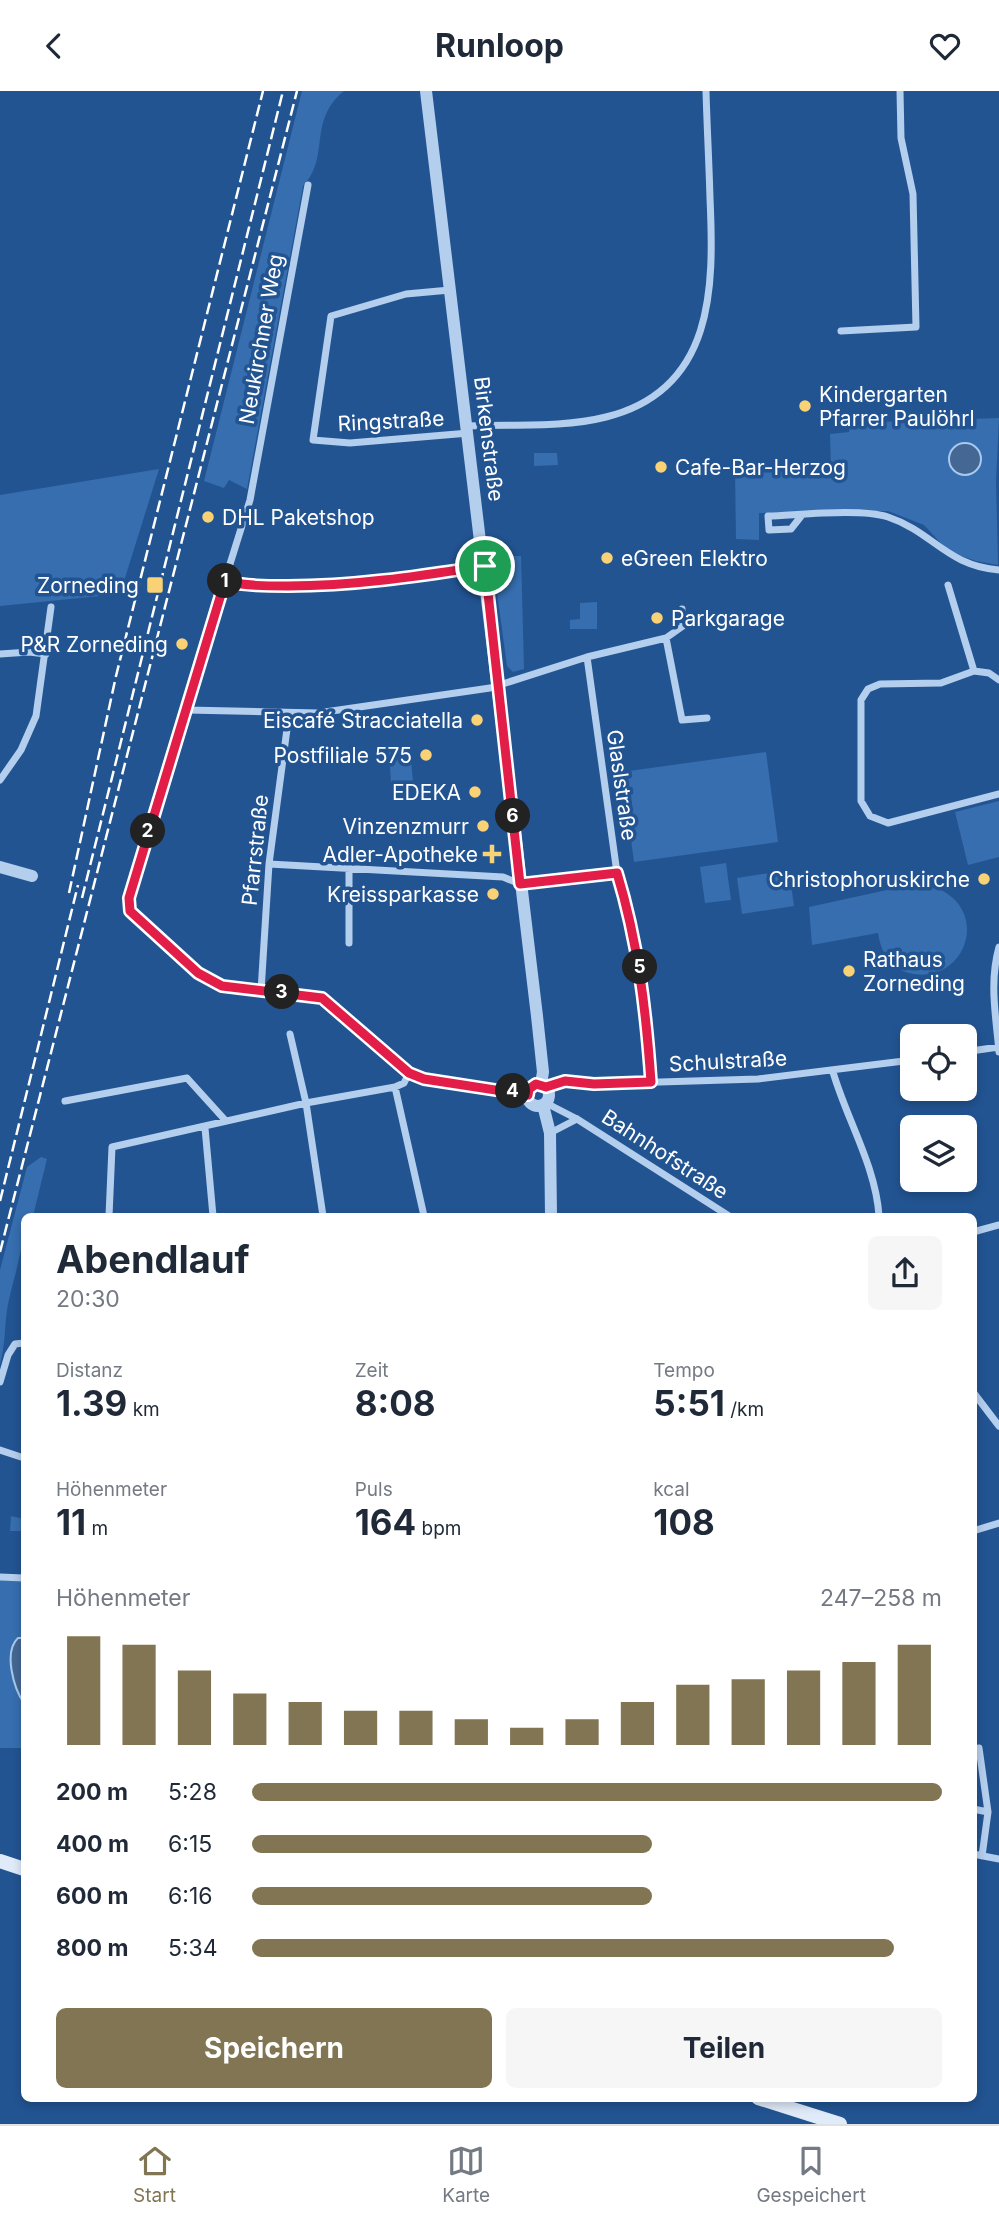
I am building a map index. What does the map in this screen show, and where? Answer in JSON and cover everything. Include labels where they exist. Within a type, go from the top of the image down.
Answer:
[{"type":"main road","points":[[0,1861],[21,1868]]},
{"type":"main road","points":[[771,2102],[840,2124]]},
{"type":"street","name":"Birkenstraße","points":[[426,91],[485,566],[543,1086]]},
{"type":"street","points":[[468,430],[577,422],[607,417],[641,402],[664,386],[684,365],[703,326],[711,287],[706,91]]},
{"type":"street","points":[[841,331],[916,327],[913,194],[901,138],[900,91]]},
{"type":"street","name":"Neukirchner Weg","points":[[225,581],[250,500],[308,185]]},
{"type":"street","name":"Ringstraße","points":[[451,290],[406,294],[331,316],[313,440],[350,443],[468,430]]},
{"type":"street","points":[[802,515],[888,517],[913,527],[948,556],[972,567],[999,571]]},
{"type":"street","points":[[485,566],[394,580],[320,586],[243,586],[225,581],[187,710],[154,807],[128,906],[142,925],[198,973],[222,986],[322,998],[409,1073],[435,1082],[528,1095]]},
{"type":"street","points":[[948,585],[974,671]]},
{"type":"street","points":[[0,780],[30,734],[46,655],[51,607]]},
{"type":"street","points":[[187,710],[289,714],[337,712],[497,686],[586,657],[666,638],[683,626],[682,609]]},
{"type":"street","points":[[666,638],[682,720],[707,718]]},
{"type":"street","points":[[0,654],[29,652],[46,655]]},
{"type":"street","name":"Glaslstraße","points":[[586,657],[617,873],[631,919],[645,999],[651,1082]]},
{"type":"street","points":[[999,680],[989,673],[974,671],[940,683],[880,684],[868,689],[861,700],[862,801],[870,816],[888,823],[999,794]]},
{"type":"street","name":"Pfarrstraße","points":[[261,991],[269,864],[289,714]]},
{"type":"street","points":[[0,764],[8,769]]},
{"type":"street","points":[[269,864],[503,877],[520,884],[617,873]]},
{"type":"street","points":[[0,867],[32,876]]},
{"type":"street","points":[[349,867],[349,943]]},
{"type":"street","points":[[977,1051],[999,1050],[993,997],[994,965],[999,947]]},
{"type":"street","points":[[290,1034],[306,1103],[323,1213]]},
{"type":"street","name":"Schulstraße","points":[[543,1086],[565,1081],[594,1084],[758,1079],[900,1062]]},
{"type":"street","points":[[833,1072],[845,1111],[878,1193],[879,1213]]},
{"type":"street","points":[[109,1213],[112,1147],[306,1103],[395,1087],[404,1083],[409,1073]]},
{"type":"street","points":[[65,1101],[187,1078],[225,1121]]},
{"type":"street","points":[[544,1104],[531,1104],[528,1095],[533,1085],[543,1086],[548,1094],[544,1104],[550,1133],[551,1213]]},
{"type":"street","points":[[395,1087],[423,1213]]},
{"type":"street","name":"Bahnhofstraße","points":[[544,1104],[577,1119],[724,1213]]},
{"type":"street","points":[[550,1133],[577,1119]]},
{"type":"street","points":[[205,1128],[213,1213]]},
{"type":"street","points":[[977,1231],[999,1225]]},
{"type":"street","points":[[0,1382],[8,1355],[15,1343],[21,1343]]},
{"type":"street","points":[[977,1397],[999,1426]]},
{"type":"street","points":[[0,1450],[21,1457]]},
{"type":"street","points":[[977,1530],[999,1523]]},
{"type":"street","points":[[0,1577],[21,1578]]},
{"type":"street","points":[[979,1748],[988,1812],[982,1856]]},
{"type":"street","points":[[977,1810],[988,1812]]},
{"type":"street","points":[[977,1855],[999,1859]]},
{"type":"shaded area","points":[[302,91],[344,91],[326,114],[316,163],[303,186],[247,489],[229,480],[224,488],[204,481]]},
{"type":"shaded area","points":[[999,418],[996,481],[998,565],[948,551],[924,525],[888,511],[759,513],[759,540],[736,539],[735,472],[831,471],[830,434],[849,432],[850,423]]},
{"type":"shaded area","points":[[965,443],[976,448],[981,459],[976,470],[965,475],[954,470],[949,459],[954,448]]},
{"type":"shaded area","points":[[534,453],[557,453],[558,465],[534,466]]},
{"type":"shaded area","points":[[159,469],[120,594],[0,606],[0,495]]},
{"type":"shaded area","points":[[492,556],[521,556],[524,669],[513,672],[507,666]]},
{"type":"shaded area","points":[[597,602],[597,629],[570,629],[570,620],[580,619],[580,603]]},
{"type":"shaded area","points":[[410,748],[413,782],[391,783],[389,750]]},
{"type":"shaded area","points":[[766,752],[778,842],[634,862],[622,772]]},
{"type":"shaded area","points":[[999,801],[999,857],[968,865],[955,812]]},
{"type":"shaded area","points":[[726,863],[731,900],[705,903],[700,867]]},
{"type":"shaded area","points":[[789,870],[794,906],[742,914],[737,878]]},
{"type":"shaded area","points":[[919,883],[943,891],[959,905],[966,921],[966,939],[960,955],[947,967],[930,974],[902,971],[887,958],[878,933],[812,945],[809,907]]},
{"type":"shaded area","points":[[41,1157],[47,1159],[34,1213],[21,1213],[21,1250],[8,1304],[0,1364],[0,1270],[27,1167]]},
{"type":"shaded area","points":[[11,1516],[21,1518],[21,1531],[10,1531]]},
{"type":"shaded area","points":[[0,1580],[21,1581],[21,1748],[0,1748]]},
{"type":"shaded area","points":[[21,1638],[21,1697],[12,1671],[11,1652],[14,1644]]},
{"type":"railway","points":[[69,893],[116,676],[263,91]]},
{"type":"railway","points":[[82,898],[283,91]]},
{"type":"railway","points":[[0,1252],[297,91]]},
{"type":"railway","points":[[0,1201],[78,885]]},
{"type":"place","name":"Kindergarten Pfarrer Paulöhrl","points":[[805,406]]},
{"type":"place","name":"Cafe-Bar-Herzog","points":[[661,467]]},
{"type":"place","name":"DHL Paketshop","points":[[208,517]]},
{"type":"place","name":"eGreen Elektro","points":[[607,558]]},
{"type":"place","name":"Zorneding","points":[[155,585]]},
{"type":"place","name":"Parkgarage","points":[[657,618]]},
{"type":"place","name":"P&R Zorneding","points":[[182,644]]},
{"type":"place","name":"Eiscafé Stracciatella","points":[[477,720]]},
{"type":"place","name":"Postfiliale 575","points":[[426,755]]},
{"type":"place","name":"EDEKA","points":[[475,792]]},
{"type":"place","name":"Vinzenzmurr","points":[[483,826]]},
{"type":"place","name":"Adler-Apotheke","points":[[492,854]]},
{"type":"place","name":"Christophoruskirche","points":[[984,879]]},
{"type":"place","name":"Kreissparkasse","points":[[493,894]]},
{"type":"place","name":"Rathaus Zorneding","points":[[849,971]]},
{"type":"route","points":[[485,566],[520,884],[617,873],[631,919],[645,999],[651,1082],[594,1084],[565,1081],[546,1087],[536,1084],[529,1089],[528,1095],[424,1079],[409,1073],[322,998],[310,994],[222,986],[198,973],[133,917],[128,906],[154,807],[187,710],[225,581],[243,586],[320,586],[394,580],[485,566]]}]
